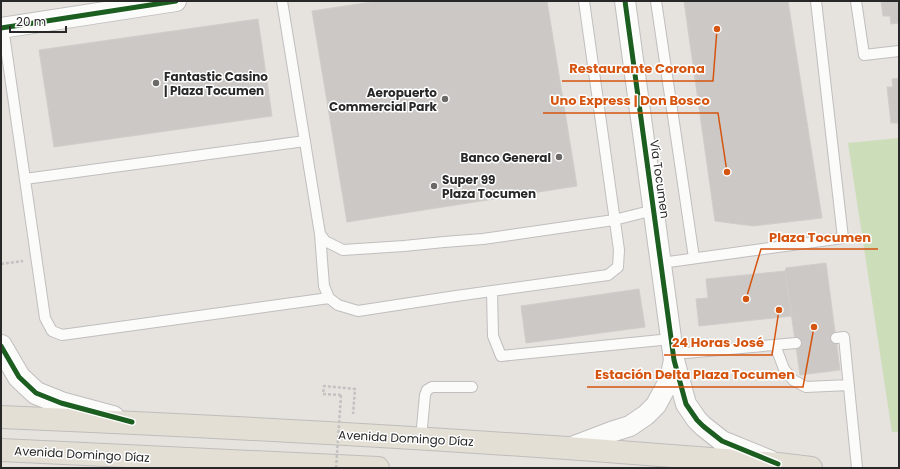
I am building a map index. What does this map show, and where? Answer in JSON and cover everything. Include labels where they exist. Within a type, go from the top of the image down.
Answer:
[{"type":"main road","name":"Avenida Domingo Díaz","points":[[1,417],[132,422],[421,438],[778,464],[811,468]]},
{"type":"main road","name":"Avenida Domingo Díaz","points":[[1,450],[378,468]]},
{"type":"main road","points":[[27,451],[58,468]]},
{"type":"street","points":[[2,27],[176,1]]},
{"type":"street","name":"Vía Tocumen","points":[[625,1],[673,351]]},
{"type":"street","points":[[1,346],[19,378],[36,393],[61,404],[132,422]]},
{"type":"street","points":[[569,448],[630,426],[646,416],[656,405],[670,379],[673,351]]},
{"type":"street","points":[[673,351],[686,404],[702,426],[722,441],[778,464]]},
{"type":"lane","points":[[282,1],[320,234],[324,286],[329,298],[338,305],[358,311],[492,291],[608,276],[618,267],[619,250],[584,1]]},
{"type":"lane","points":[[656,1],[694,258]]},
{"type":"lane","points":[[661,263],[843,238],[816,1]]},
{"type":"lane","points":[[856,1],[864,55],[899,51]]},
{"type":"lane","points":[[2,27],[46,318],[52,331],[62,335],[329,298]]},
{"type":"lane","points":[[25,179],[305,140]]},
{"type":"lane","points":[[320,234],[325,241],[343,250],[404,246],[483,239],[614,220],[654,210]]},
{"type":"lane","points":[[492,291],[492,336],[501,356],[673,351],[796,343]]},
{"type":"lane","points":[[836,338],[844,337],[857,468]]},
{"type":"lane","points":[[775,345],[784,369],[793,380],[806,387],[849,385]]},
{"type":"lane","points":[[421,438],[425,395],[427,390],[432,387],[472,387]]},
{"type":"path","points":[[1,264],[37,259]]},
{"type":"path","points":[[336,468],[341,395],[323,394],[324,386],[355,389],[352,435]]},
{"type":"green space","points":[[899,138],[899,432],[892,432],[848,143]]},
{"type":"building","name":"Aeropuerto Commercial Park","points":[[378,1],[547,1],[577,186],[347,222],[312,11]]},
{"type":"building","points":[[684,1],[788,1],[822,218],[753,226],[715,221]]},
{"type":"building","points":[[881,1],[899,1],[899,23],[891,24],[890,16],[883,16]]},
{"type":"building","name":"Fantastic Casino | Plaza Tocumen","points":[[258,19],[272,116],[54,147],[39,50]]},
{"type":"building","points":[[899,78],[899,131],[898,123],[891,123],[887,87],[893,87],[892,79]]},
{"type":"building","points":[[826,263],[840,370],[800,375],[785,271],[786,268]]},
{"type":"building","points":[[785,271],[792,316],[699,326],[696,299],[708,298],[706,279]]},
{"type":"building","points":[[639,289],[645,327],[526,343],[521,306]]},
{"type":"cycle path","points":[[1,28],[176,1]]},
{"type":"cycle path","points":[[625,1],[674,360],[686,404],[697,420],[722,441],[778,464]]},
{"type":"cycle path","points":[[1,346],[19,377],[36,393],[61,403],[132,422]]},
{"type":"place","name":"Restaurante Corona","points":[[717,29]]},
{"type":"place","name":"Fantastic Casino | Plaza Tocumen","points":[[156,83]]},
{"type":"place","name":"Aeropuerto Commercial Park","points":[[445,99]]},
{"type":"place","name":"Banco General","points":[[559,157]]},
{"type":"place","name":"Uno Express | Don Bosco","points":[[727,172]]},
{"type":"place","name":"Super 99 Plaza Tocumen","points":[[434,186]]},
{"type":"place","name":"Plaza Tocumen","points":[[746,299]]},
{"type":"place","name":"24 Horas José","points":[[779,310]]},
{"type":"place","name":"Estación Delta Plaza Tocumen","points":[[814,327]]}]
